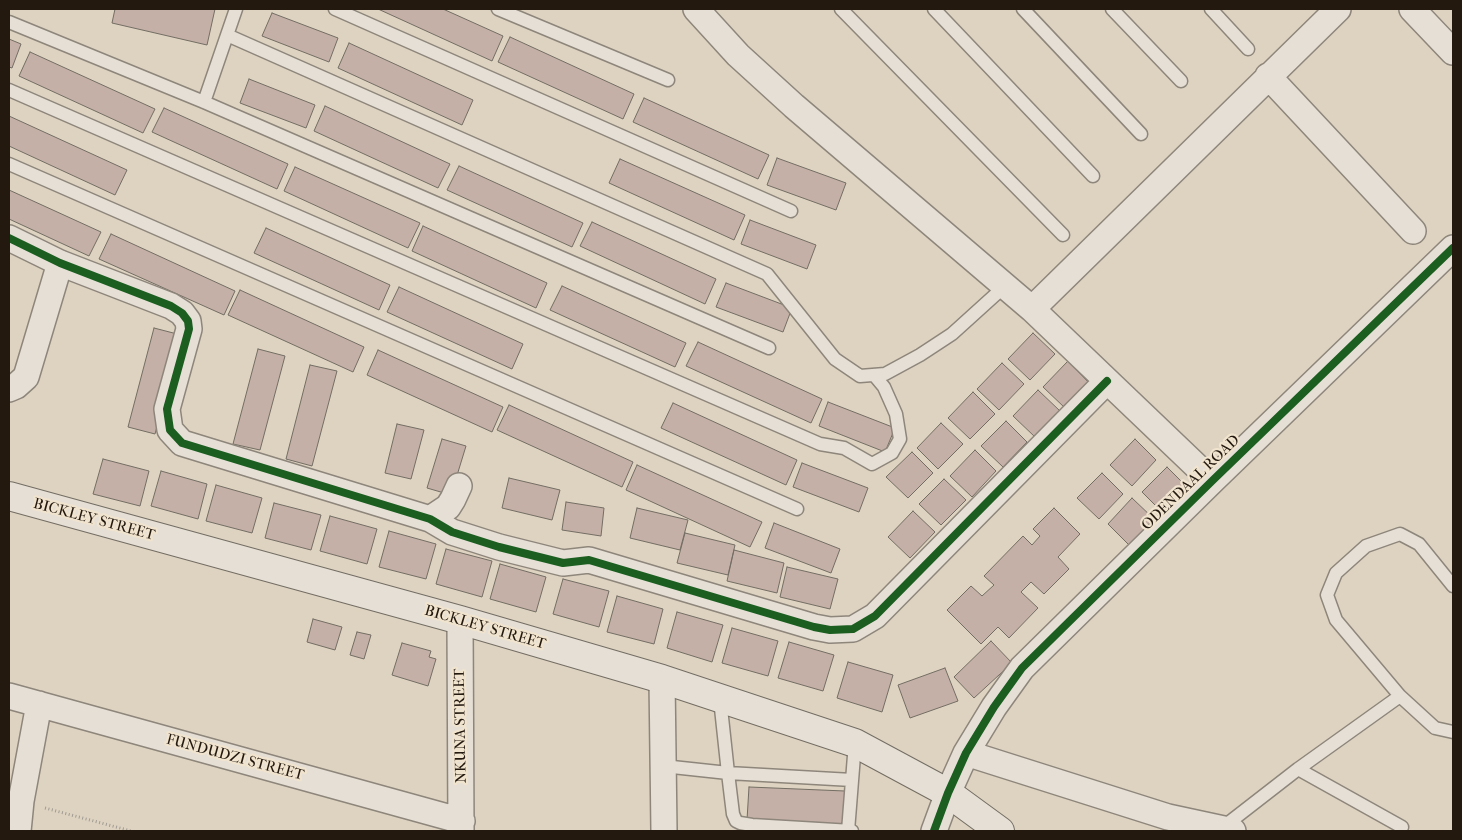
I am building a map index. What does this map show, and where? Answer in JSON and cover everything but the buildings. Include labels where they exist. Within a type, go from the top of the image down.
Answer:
[{"type":"street","points":[[696,9],[738,55],[787,100],[1032,309],[1212,481]]},
{"type":"street","points":[[1032,309],[1338,9]]},
{"type":"street","points":[[1412,9],[1453,52]]},
{"type":"street","points":[[1268,76],[1412,230]]},
{"type":"street","points":[[9,238],[60,263],[182,312],[188,321],[189,329],[167,409],[170,430],[182,442],[430,519],[452,532],[518,552],[563,563],[587,551],[814,627],[830,630],[853,629],[875,616],[1107,381]]},
{"type":"street","name":"ODENDAAL ROAD","points":[[934,831],[948,793],[966,754],[994,707],[1022,668],[1453,248]]},
{"type":"street","points":[[9,389],[16,386],[26,377],[60,263]]},
{"type":"street","points":[[430,519],[448,507],[454,499],[459,486]]},
{"type":"street","name":"BICKLEY STREET","points":[[9,496],[460,620],[662,679],[855,743],[948,793],[1000,831]]},
{"type":"street","name":"NKUNA STREET","points":[[460,620],[462,826]]},
{"type":"street","points":[[662,679],[664,831]]},
{"type":"street","name":"FUNDUDZI STREET","points":[[9,696],[462,826]]},
{"type":"street","points":[[18,831],[21,801],[39,704]]},
{"type":"street","points":[[966,754],[1168,824],[1228,830]]},
{"type":"lane","points":[[204,102],[236,9]]},
{"type":"lane","points":[[336,9],[791,211]]},
{"type":"lane","points":[[498,9],[668,80]]},
{"type":"lane","points":[[841,9],[1063,235]]},
{"type":"lane","points":[[934,9],[1093,176]]},
{"type":"lane","points":[[1023,9],[1141,134]]},
{"type":"lane","points":[[1112,9],[1182,81]]},
{"type":"lane","points":[[1211,9],[1248,48]]},
{"type":"lane","points":[[9,22],[204,102],[769,348]]},
{"type":"lane","points":[[227,35],[767,274],[835,358],[860,376],[885,374],[920,355],[952,334],[1005,286]]},
{"type":"lane","points":[[9,90],[820,444],[844,448],[872,464],[892,454],[900,439],[896,414],[884,387],[874,375]]},
{"type":"lane","points":[[9,164],[797,509]]},
{"type":"lane","points":[[1453,586],[1419,544],[1400,534],[1366,546],[1336,573],[1327,595],[1336,620],[1400,696],[1435,728],[1453,732]]},
{"type":"lane","points":[[1228,830],[1298,770],[1400,696]]},
{"type":"lane","points":[[720,699],[733,814],[736,821],[740,824],[852,831]]},
{"type":"lane","points":[[848,831],[855,743]]},
{"type":"lane","points":[[663,766],[728,773],[852,780]]},
{"type":"lane","points":[[1298,770],[1402,827]]},
{"type":"path","points":[[21,801],[131,831]]},
{"type":"cycle path","points":[[9,238],[60,263],[171,306],[182,313],[188,321],[189,329],[167,409],[170,430],[182,443],[430,519],[452,532],[499,547],[563,563],[589,560],[814,627],[830,630],[853,629],[875,616],[1107,381]]},
{"type":"cycle path","points":[[934,831],[966,753],[994,707],[1022,668],[1453,248]]}]
